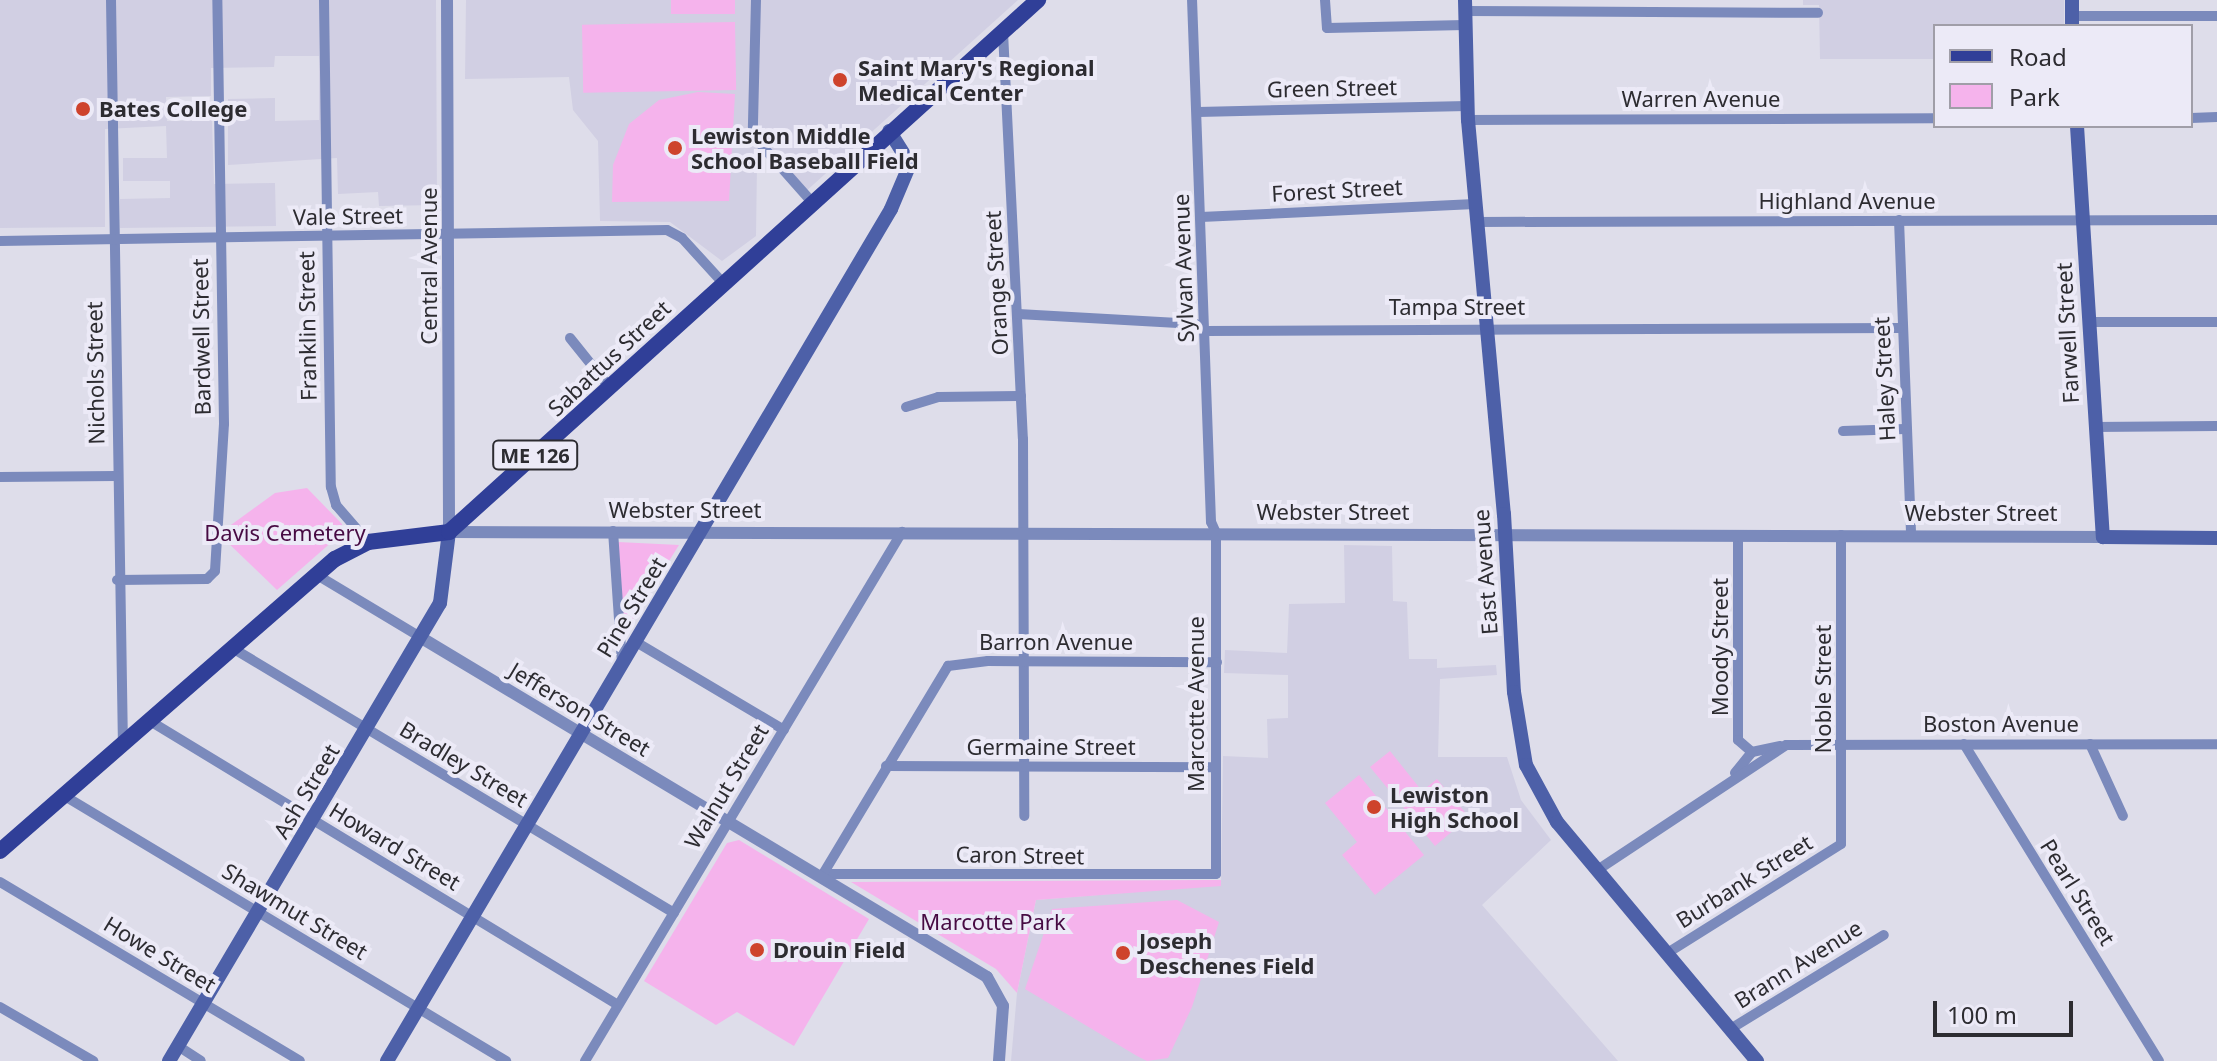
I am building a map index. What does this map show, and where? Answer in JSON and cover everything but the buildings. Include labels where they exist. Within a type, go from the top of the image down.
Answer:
[{"type":"main road","name":"Sabattus Street","points":[[449,532],[889,131],[1038,0]]},
{"type":"main road","points":[[2072,0],[2072,21]]},
{"type":"main road","name":"East Avenue","points":[[1465,12],[1467,113],[1505,535],[1514,692],[1526,765],[1539,796],[1757,1061]]},
{"type":"main road","name":"Farwell Street","points":[[2077,128],[2103,537]]},
{"type":"main road","name":"Pine Street","points":[[387,1061],[701,532],[906,178],[908,155],[889,131]]},
{"type":"main road","points":[[1,848],[317,575],[368,542],[449,532]]},
{"type":"main road","name":"Ash Street","points":[[169,1061],[368,729],[443,596],[449,532]]},
{"type":"main road","name":"Webster Street","points":[[2103,537],[2217,538]]},
{"type":"street","name":"Nichols Street","points":[[111,0],[117,580],[123,745]]},
{"type":"street","name":"Bardwell Street","points":[[117,580],[207,579],[215,571],[224,424],[217,0]]},
{"type":"street","name":"Franklin Street","points":[[324,0],[325,237],[332,495],[368,542]]},
{"type":"street","name":"Central Avenue","points":[[447,0],[449,532]]},
{"type":"street","points":[[756,0],[753,127],[756,139],[812,202]]},
{"type":"street","name":"Sylvan Avenue","points":[[1192,0],[1211,522],[1216,533]]},
{"type":"street","points":[[1325,0],[1327,28],[1465,12],[1792,6],[1818,13]]},
{"type":"street","points":[[2072,21],[2217,16]]},
{"type":"street","name":"Orange Street","points":[[1003,32],[1021,396],[1024,816]]},
{"type":"street","name":"Green Street","points":[[1198,112],[1467,113]]},
{"type":"street","name":"Warren Avenue","points":[[1467,113],[1933,118]]},
{"type":"street","points":[[2193,118],[2217,117]]},
{"type":"street","name":"Forest Street","points":[[1201,217],[1475,204]]},
{"type":"street","name":"Haley Street","points":[[1899,220],[1899,328],[1911,535]]},
{"type":"street","name":"Highland Avenue","points":[[1477,222],[2217,220]]},
{"type":"street","name":"Vale Street","points":[[0,241],[667,230],[682,238],[722,282]]},
{"type":"street","name":"Tampa Street","points":[[1018,314],[1196,324],[1204,331],[1486,327],[1899,328]]},
{"type":"street","points":[[2088,322],[2217,322]]},
{"type":"street","points":[[570,338],[610,388]]},
{"type":"street","points":[[906,407],[938,397],[1021,396]]},
{"type":"street","points":[[2094,427],[2217,426]]},
{"type":"street","points":[[1843,431],[1905,429]]},
{"type":"street","points":[[0,477],[116,476]]},
{"type":"street","points":[[613,531],[622,665]]},
{"type":"street","name":"Webster Street","points":[[449,532],[2103,537]]},
{"type":"street","name":"Walnut Street","points":[[585,1061],[902,532]]},
{"type":"street","name":"Marcotte Avenue","points":[[1216,533],[1216,874]]},
{"type":"street","name":"Moody Street","points":[[1738,535],[1738,740],[1752,752]]},
{"type":"street","name":"Noble Street","points":[[1841,535],[1841,844]]},
{"type":"street","name":"Jefferson Street","points":[[317,575],[727,822],[823,874],[987,977],[1003,1006],[999,1061]]},
{"type":"street","points":[[636,642],[784,730]]},
{"type":"street","name":"Bradley Street","points":[[234,649],[674,913]]},
{"type":"street","name":"Barron Avenue","points":[[823,874],[948,666],[1024,662],[1217,662]]},
{"type":"street","name":"Howard Street","points":[[150,721],[618,1005]]},
{"type":"street","name":"Pearl Street","points":[[1964,744],[2159,1061]]},
{"type":"street","points":[[2090,744],[2123,816]]},
{"type":"street","name":"Boston Avenue","points":[[1731,778],[1752,752],[1786,745],[2217,744]]},
{"type":"street","name":"Boston Avenue","points":[[1599,869],[1731,778],[1786,745]]},
{"type":"street","name":"Germaine Street","points":[[886,766],[1216,767]]},
{"type":"street","name":"Shawmut Street","points":[[63,795],[506,1061]]},
{"type":"street","name":"Burbank Street","points":[[1669,952],[1841,844]]},
{"type":"street","name":"Caron Street","points":[[823,874],[1216,874]]},
{"type":"street","name":"Howe Street","points":[[0,882],[300,1061]]},
{"type":"street","name":"Brann Avenue","points":[[1732,1028],[1884,935]]},
{"type":"street","points":[[0,1007],[93,1061]]},
{"type":"street","points":[[178,1046],[201,1061]]},
{"type":"shaded area","name":"Bates College","points":[[0,0],[436,0],[437,205],[379,206],[378,192],[338,194],[337,158],[228,165],[228,99],[275,98],[275,121],[319,120],[319,56],[275,56],[274,67],[211,68],[211,96],[166,97],[167,121],[212,120],[214,184],[275,183],[276,226],[120,228],[120,199],[170,198],[170,181],[123,181],[123,158],[167,158],[166,126],[105,129],[105,227],[0,228]]},
{"type":"shaded area","points":[[466,0],[1018,0],[804,193],[768,154],[757,164],[756,236],[722,261],[670,222],[600,221],[598,141],[573,110],[569,77],[465,79]]},
{"type":"shaded area","points":[[1803,0],[2064,0],[2064,24],[1933,24],[1933,59],[1820,59],[1819,5],[1803,5]]},
{"type":"shaded area","name":"Lewiston High School","points":[[1344,545],[1392,546],[1393,601],[1407,602],[1409,659],[1437,659],[1437,668],[1496,665],[1497,675],[1440,679],[1438,757],[1507,757],[1521,800],[1551,840],[1482,905],[1618,1061],[1011,1061],[1017,993],[1036,900],[1221,885],[1223,756],[1268,758],[1267,719],[1288,718],[1288,675],[1224,673],[1225,650],[1287,653],[1289,604],[1345,603]]},
{"type":"green space","points":[[671,0],[735,0],[735,14],[671,14]]},
{"type":"green space","points":[[735,22],[736,90],[583,93],[582,25]]},
{"type":"green space","name":"Lewiston Middle School Baseball Field","points":[[698,92],[735,94],[729,201],[612,202],[613,165],[629,124],[659,100]]},
{"type":"green space","name":"Davis Cemetery","points":[[307,488],[342,524],[342,533],[277,590],[224,539],[224,530],[275,493]]},
{"type":"green space","points":[[618,542],[679,545],[629,625],[623,622]]},
{"type":"green space","points":[[1390,751],[1422,791],[1437,779],[1469,817],[1435,846],[1370,767]]},
{"type":"green space","points":[[1359,775],[1424,855],[1375,895],[1342,855],[1357,842],[1325,803]]},
{"type":"green space","name":"Drouin Field","points":[[739,840],[869,919],[794,1046],[737,1012],[716,1025],[644,981],[727,843]]},
{"type":"green space","name":"Marcotte Park","points":[[1221,880],[1221,886],[1036,900],[1017,993],[996,969],[851,882]]},
{"type":"green space","name":"Joseph Deschenes Field","points":[[1177,900],[1219,922],[1192,1007],[1168,1058],[1147,1061],[1025,989],[1052,909]]},
{"type":"place","name":"Saint Mary's Regional Medical Center","points":[[840,80]]},
{"type":"place","name":"Bates College","points":[[83,109]]},
{"type":"place","name":"Lewiston Middle School Baseball Field","points":[[675,148]]},
{"type":"place","name":"Lewiston High School","points":[[1374,807]]},
{"type":"place","name":"Drouin Field","points":[[757,950]]},
{"type":"place","name":"Joseph Deschenes Field","points":[[1123,953]]}]
